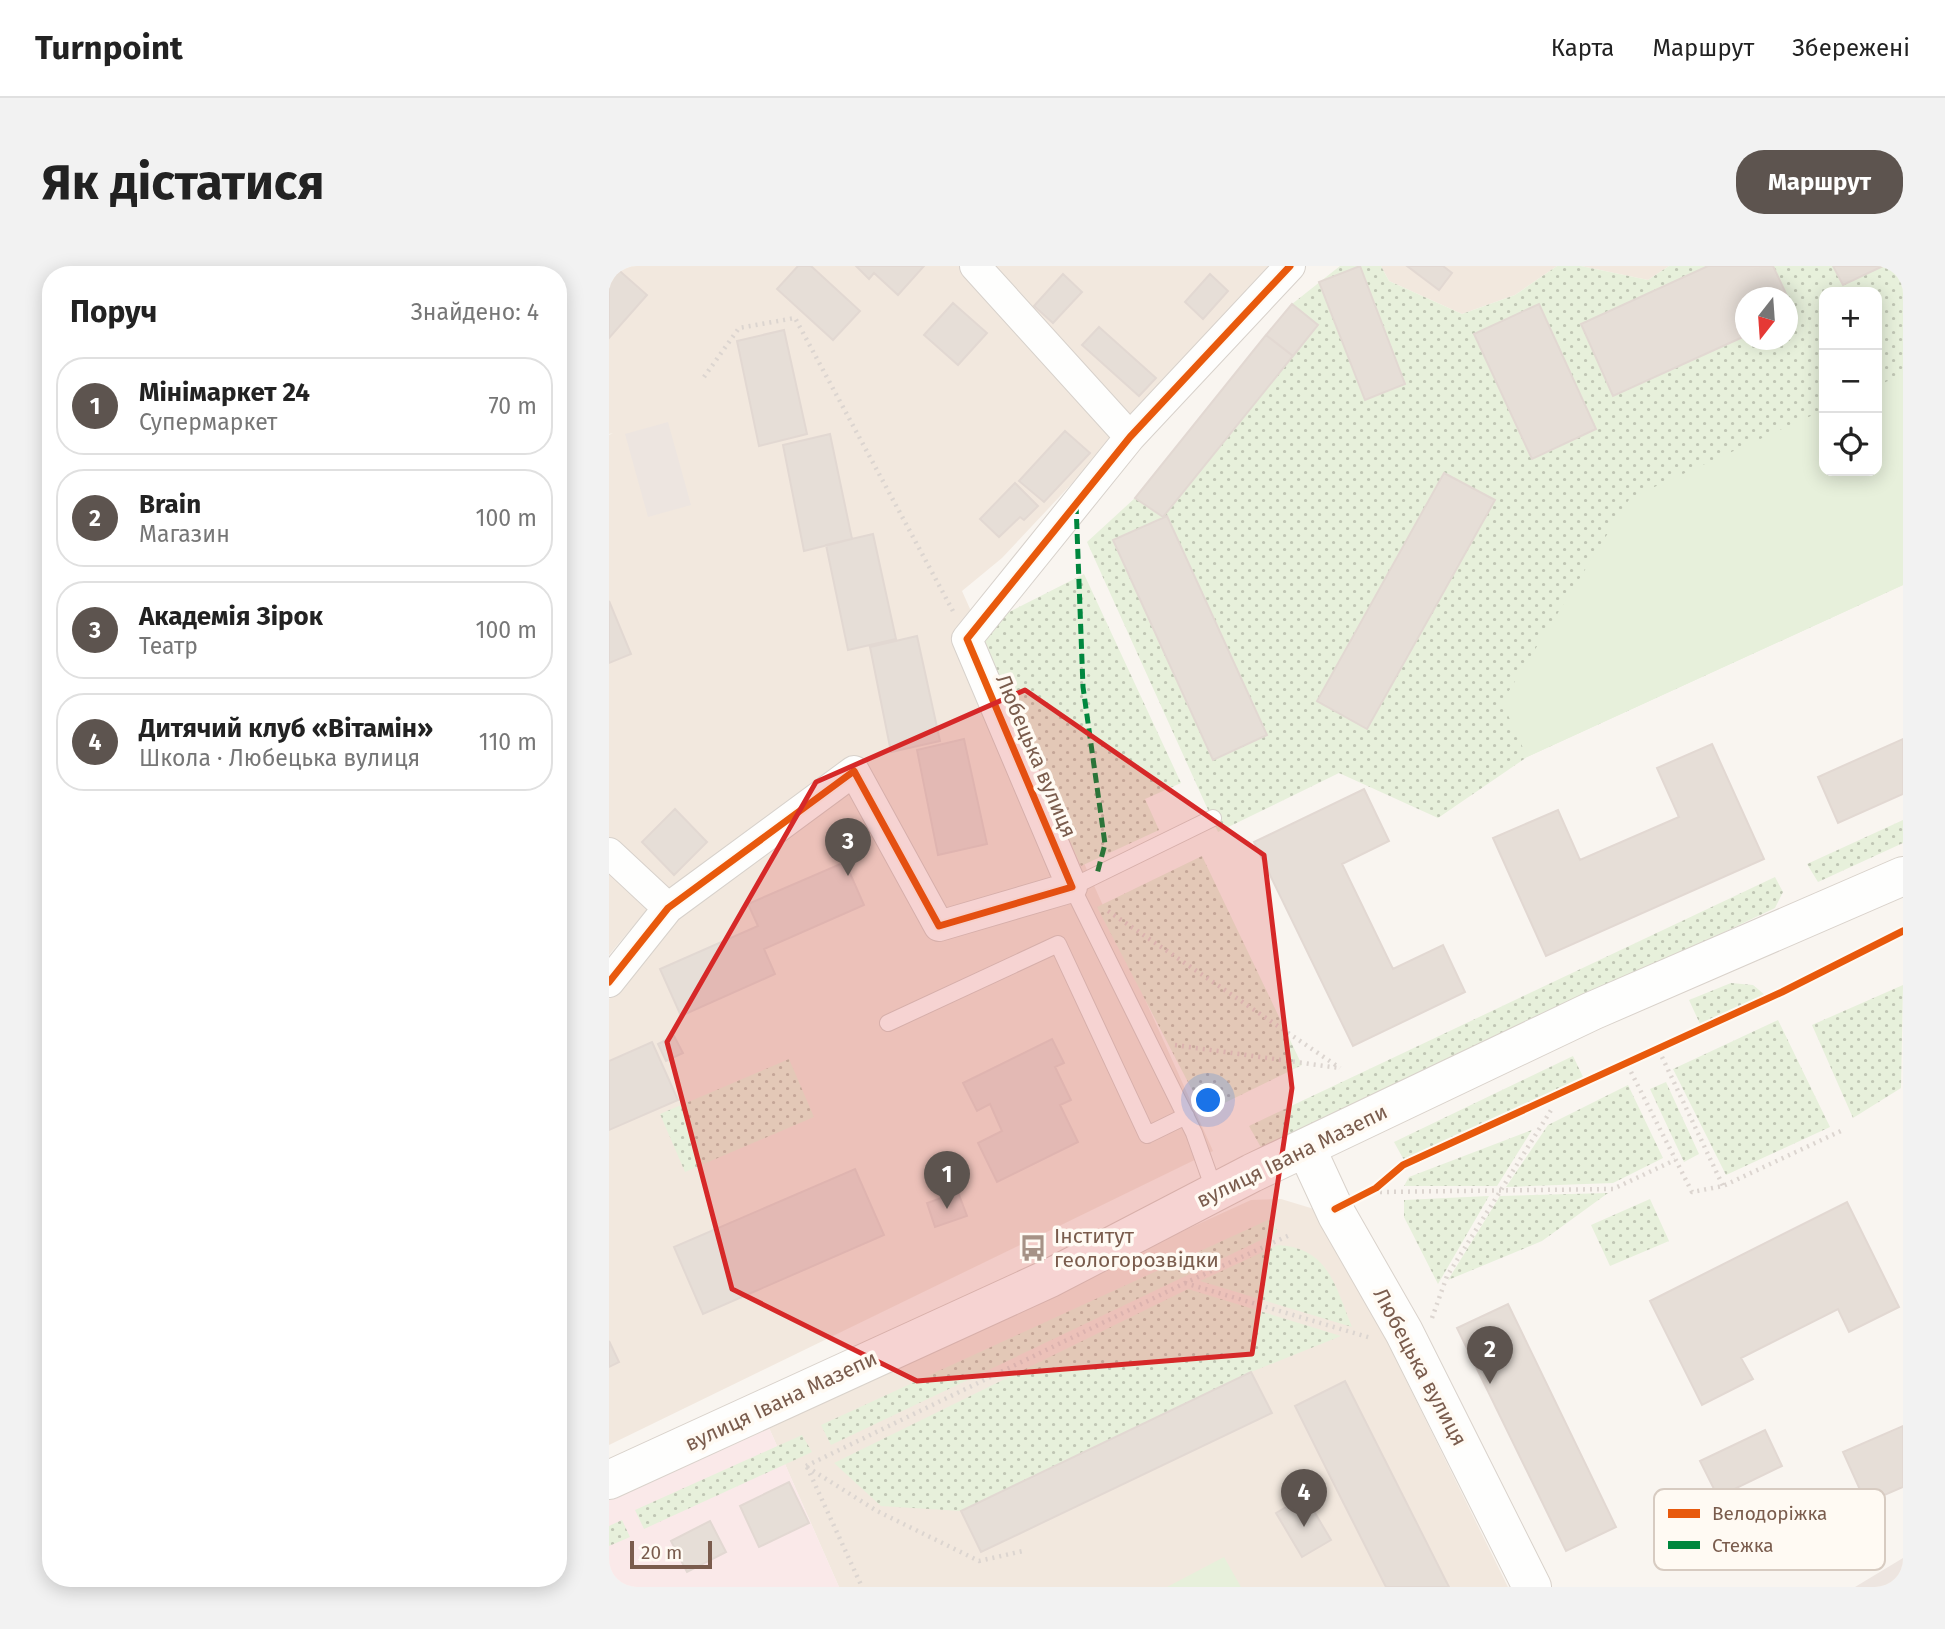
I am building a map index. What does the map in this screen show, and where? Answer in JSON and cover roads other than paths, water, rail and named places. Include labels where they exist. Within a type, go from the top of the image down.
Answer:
[{"type":"main road","name":"вулиця Івана Мазепи","points":[[609,1480],[1050,1279],[1215,1192],[1592,1011],[1903,876]]},
{"type":"main road","name":"Любецька вулиця","points":[[1306,1148],[1335,1209],[1405,1332],[1532,1587]]},
{"type":"street","points":[[975,266],[1130,437],[1290,266]]},
{"type":"street","name":"Любецька вулиця","points":[[1072,887],[967,639],[1130,437]]},
{"type":"street","points":[[609,982],[668,908],[854,772],[939,926],[1072,887]]},
{"type":"street","points":[[609,853],[668,908]]},
{"type":"lane","points":[[1072,887],[1213,818]]},
{"type":"lane","name":"Любецька вулиця","points":[[1072,887],[1186,1116],[1215,1192]]},
{"type":"lane","points":[[888,1023],[1058,944],[1147,1135],[1186,1116]]},
{"type":"place","name":"Академія Зірок","points":[[848,876]]},
{"type":"place","name":"Мінімаркет 24","points":[[947,1209]]},
{"type":"place","name":"Інститут геологорозвідки","points":[[1033,1248]]},
{"type":"place","name":"Brain","points":[[1490,1384]]},
{"type":"place","name":"Дитячий клуб «Вітамін»","points":[[1304,1527]]}]
